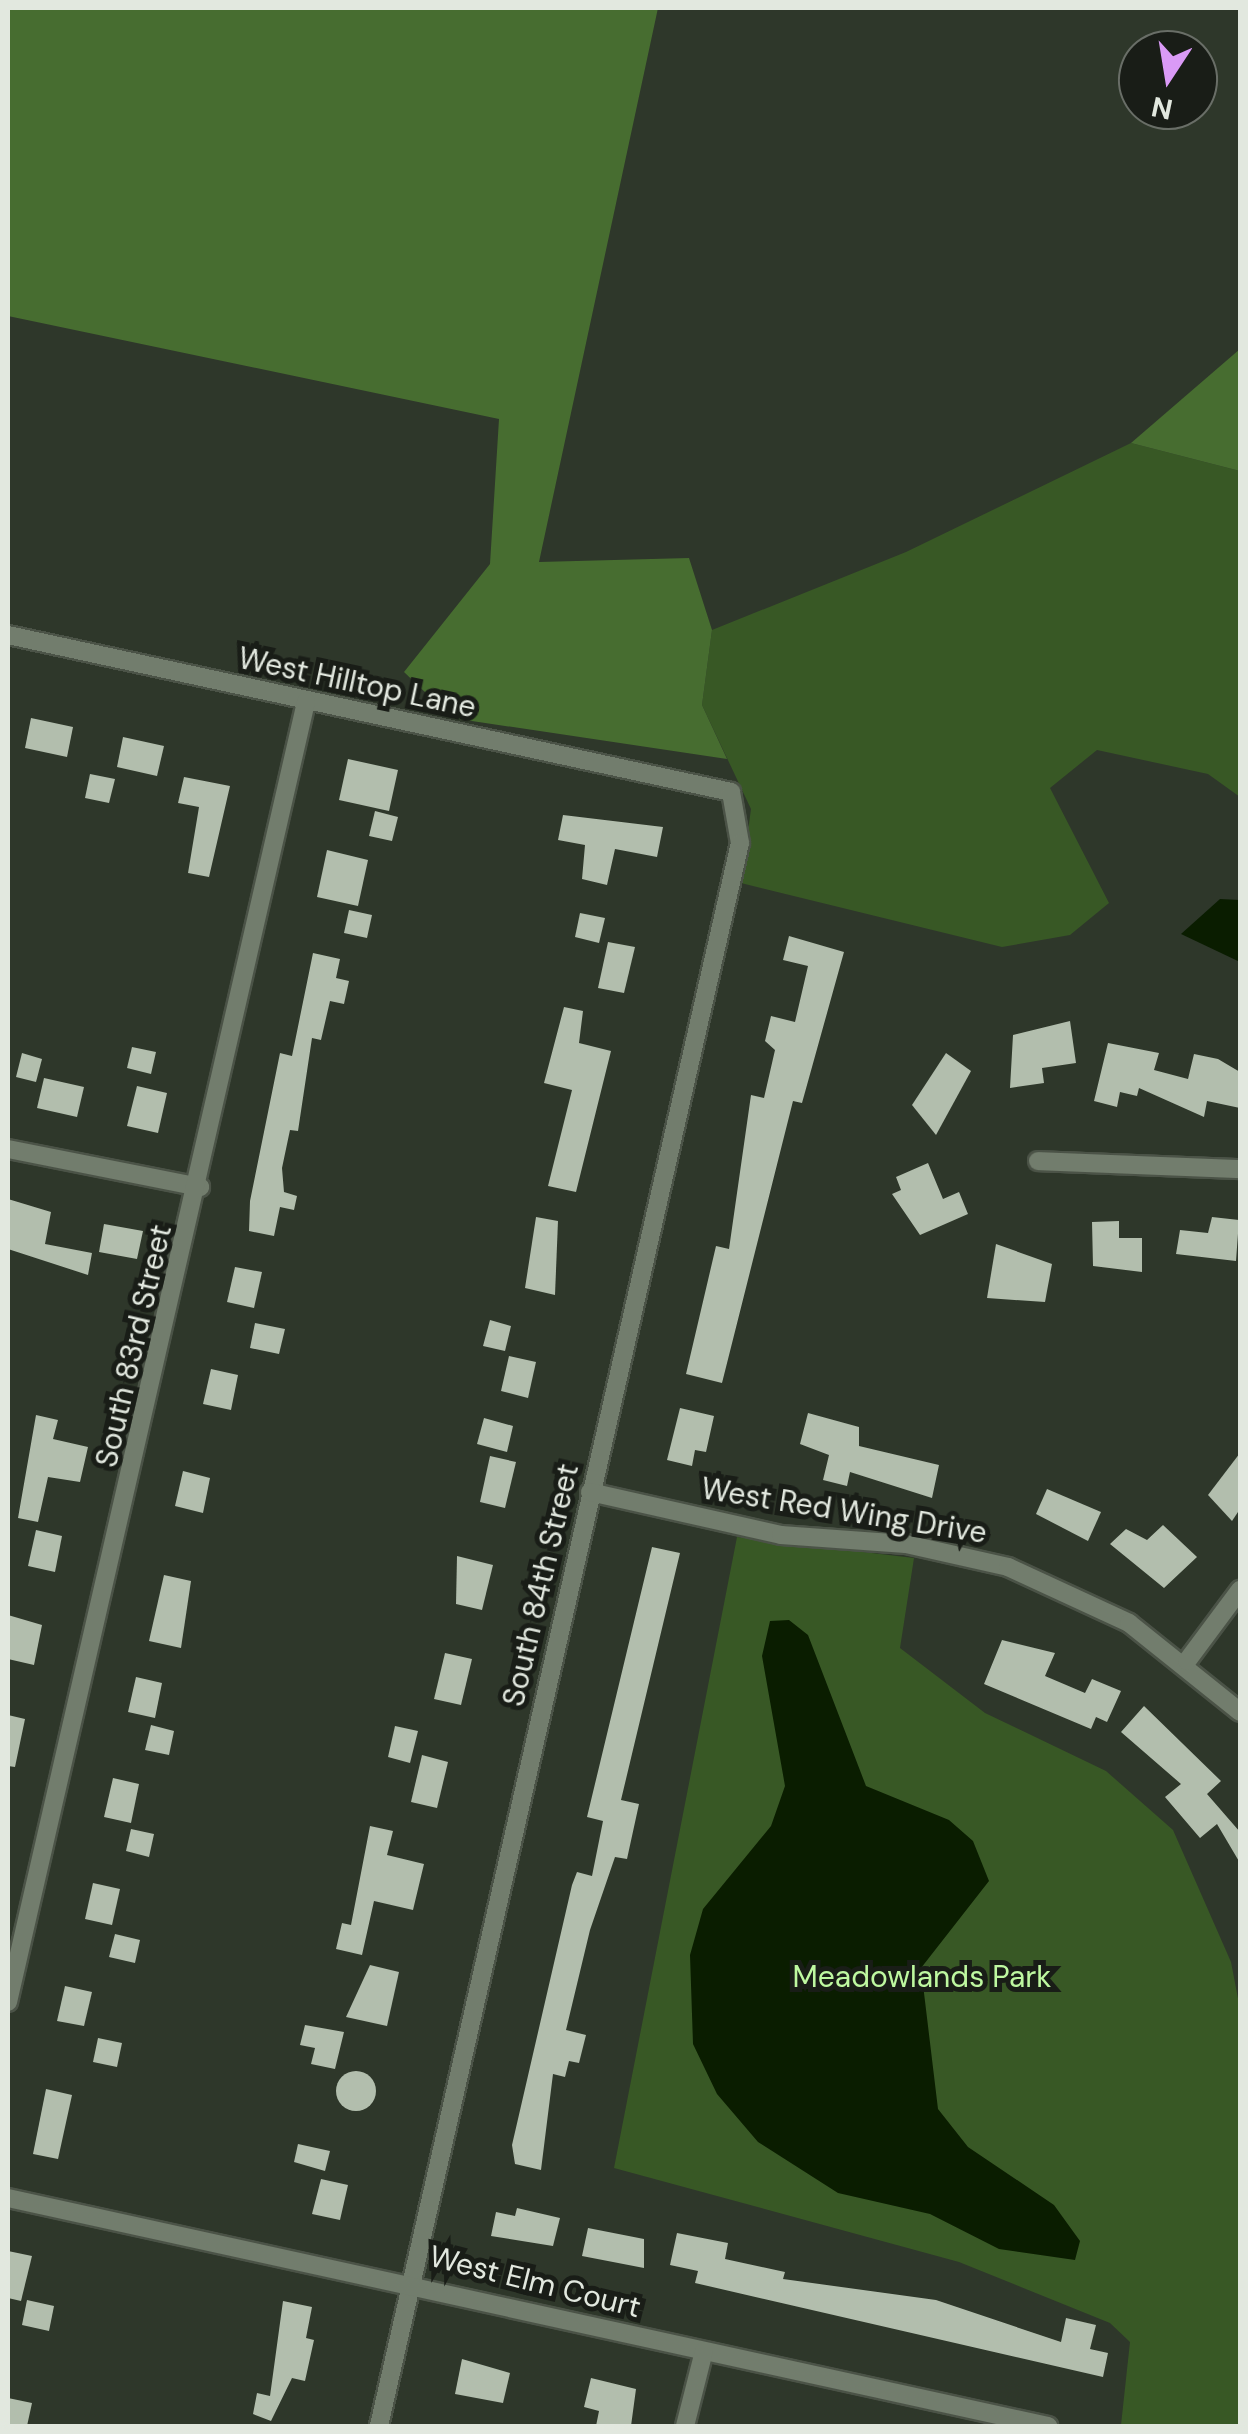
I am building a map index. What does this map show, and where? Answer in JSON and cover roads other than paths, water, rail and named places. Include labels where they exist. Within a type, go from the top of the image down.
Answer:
[{"type":"street","name":"West Hilltop Lane","points":[[8,636],[306,702],[696,780]]},
{"type":"street","name":"South 83rd Street","points":[[8,2002],[200,1188],[306,702]]},
{"type":"street","name":"South 84th Street","points":[[380,2426],[740,843],[731,792],[696,780]]},
{"type":"street","points":[[8,1148],[200,1188]]},
{"type":"street","points":[[1038,1161],[1240,1169]]},
{"type":"street","name":"West Red Wing Drive","points":[[590,1492],[781,1535],[906,1544],[1008,1568],[1086,1600],[1187,1661],[1240,1712]]},
{"type":"street","points":[[1187,1661],[1240,1590]]},
{"type":"street","name":"West Elm Court","points":[[8,2198],[415,2281],[993,2420],[1048,2426]]},
{"type":"street","points":[[684,2426],[704,2351]]},
{"type":"park label","name":"Meadowlands Park","points":[[922,1977]]}]
